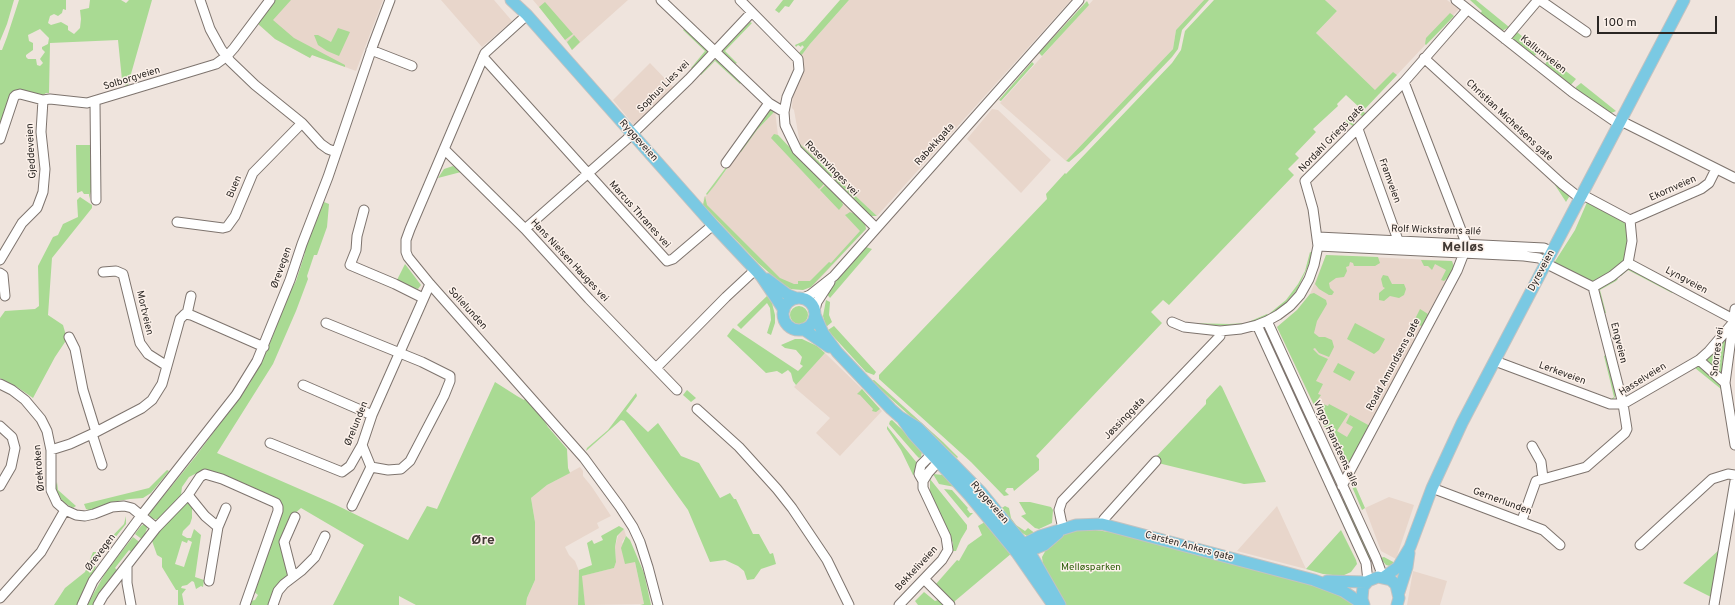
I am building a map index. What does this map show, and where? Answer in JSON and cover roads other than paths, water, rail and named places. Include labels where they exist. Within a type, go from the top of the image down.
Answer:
[{"type":"main road","name":"Ryggeveien","points":[[511,0],[525,13],[713,226],[758,273],[784,310]]},
{"type":"main road","name":"Ryggeveien","points":[[516,0],[525,13]]},
{"type":"main road","name":"Dyreveien","points":[[1384,577],[1398,567],[1410,547],[1432,488],[1462,423],[1494,361],[1550,260],[1684,0]]},
{"type":"main road","name":"Ryggeveien","points":[[758,273],[788,295],[800,298]]},
{"type":"main road","points":[[800,298],[809,302],[815,313],[811,324],[803,329],[794,329],[784,320],[784,310],[787,304],[800,298]]},
{"type":"main road","name":"Ryggeveien","points":[[815,313],[823,333],[837,352],[900,416],[913,434],[935,458],[1023,550],[1053,605]]},
{"type":"main road","name":"Ryggeveien","points":[[803,329],[837,352]]},
{"type":"main road","name":"Ryggeveien","points":[[900,416],[918,428],[981,492],[1060,605]]},
{"type":"main road","name":"Carsten Ankers gate","points":[[1023,550],[1044,545],[1063,529],[1083,524],[1102,524],[1314,580],[1343,591],[1364,605]]},
{"type":"main road","name":"Dyreveien","points":[[1397,605],[1399,592],[1407,567],[1410,547]]},
{"type":"main road","points":[[1384,577],[1391,580],[1396,585],[1399,592]]},
{"type":"main road","name":"Carsten Ankers gate","points":[[1314,580],[1346,583],[1368,582],[1373,578],[1384,577]]},
{"type":"main road","points":[[1364,605],[1361,593],[1368,582]]},
{"type":"street","points":[[200,0],[210,29],[227,56],[256,85],[302,123],[321,144],[336,152]]},
{"type":"street","name":"Solborgveien","points":[[0,139],[14,97],[20,94],[43,100],[50,99],[87,103],[95,102],[216,64],[227,56],[270,0]]},
{"type":"street","name":"Ørevegen","points":[[82,605],[93,581],[141,516],[236,395],[251,373],[264,347],[293,273],[390,0]]},
{"type":"street","points":[[661,0],[770,103],[784,112]]},
{"type":"street","name":"Rosenvinges vei","points":[[740,0],[798,59],[799,70],[787,97],[784,112],[786,125],[797,150],[875,228]]},
{"type":"street","name":"Rabekkgata","points":[[800,298],[810,295],[834,276],[875,228],[1079,0]]},
{"type":"street","name":"Kallumveien","points":[[1456,0],[1591,106],[1620,123],[1735,178]]},
{"type":"street","points":[[1505,39],[1539,0],[1586,32]]},
{"type":"street","name":"Nordahl Griegs gate","points":[[1172,322],[1184,327],[1220,331],[1241,329],[1257,326],[1278,315],[1290,306],[1300,295],[1311,272],[1318,241],[1313,209],[1306,181],[1404,82],[1467,10]]},
{"type":"street","name":"Sophus Lies vei","points":[[588,174],[632,134],[752,12]]},
{"type":"street","name":"Solielunden","points":[[525,13],[487,50],[483,57],[410,229],[406,246],[408,258],[584,458],[620,507],[633,527],[640,542],[658,605]]},
{"type":"street","points":[[371,50],[412,66]]},
{"type":"street","name":"Marcus Thranes vei","points":[[483,57],[667,261],[673,259],[713,226]]},
{"type":"street","name":"Christian Michelsens gate","points":[[1424,58],[1562,184],[1582,197],[1630,220]]},
{"type":"street","points":[[1404,82],[1466,243]]},
{"type":"street","name":"Gjeddeveien","points":[[0,260],[22,223],[36,208],[43,192],[44,169],[41,132],[43,100]]},
{"type":"street","points":[[95,102],[96,200]]},
{"type":"street","points":[[726,163],[770,103]]},
{"type":"street","name":"Buen","points":[[177,222],[223,228],[227,227],[234,216],[253,174],[302,123]]},
{"type":"street","name":"Framveien","points":[[1358,129],[1398,240]]},
{"type":"street","name":"Hans Nielsen Hauges vei","points":[[444,149],[525,229],[589,299],[678,390]]},
{"type":"street","name":"Ekornveien","points":[[1630,220],[1701,189],[1709,183],[1716,169]]},
{"type":"street","points":[[525,229],[588,174]]},
{"type":"street","points":[[364,210],[357,236],[356,250],[350,265],[395,284],[423,298]]},
{"type":"street","points":[[1550,260],[1593,287],[1612,276],[1628,263],[1632,241],[1630,220]]},
{"type":"street","name":"Rolf Wickstrøms allé","points":[[1318,241],[1398,240],[1544,248],[1550,260]]},
{"type":"street","name":"Rolf Wickstrøms allé","points":[[1318,241],[1464,253],[1524,256],[1550,260]]},
{"type":"street","name":"Roald Amundsens gate","points":[[1342,486],[1457,271],[1464,253]]},
{"type":"street","name":"Lyngveien","points":[[1628,263],[1732,321]]},
{"type":"street","name":"Mortveien","points":[[103,272],[116,271],[123,274],[140,343],[148,354],[166,366]]},
{"type":"street","points":[[0,273],[3,275],[5,296]]},
{"type":"street","points":[[656,368],[726,297],[758,273]]},
{"type":"street","points":[[815,313],[817,302],[834,276]]},
{"type":"street","name":"Ørelunden","points":[[270,443],[342,472],[350,466],[362,445],[372,416],[430,284]]},
{"type":"street","name":"Engveien","points":[[1593,287],[1623,404]]},
{"type":"street","points":[[51,450],[94,433],[142,408],[152,400],[162,384],[180,319],[187,314],[191,296]]},
{"type":"street","name":"Snorres vei","points":[[1735,309],[1732,321],[1725,384],[1733,423],[1735,445]]},
{"type":"street","points":[[187,314],[264,347]]},
{"type":"street","name":"Viggo Hansteens alle","points":[[1267,321],[1384,577]]},
{"type":"street","name":"Hasselveien","points":[[1543,478],[1586,467],[1625,433],[1627,429],[1623,404],[1699,360],[1732,321]]},
{"type":"street","points":[[326,323],[400,353],[450,376],[450,381],[431,422],[410,461],[401,469],[378,469],[371,467]]},
{"type":"street","points":[[1257,326],[1366,563],[1368,582]]},
{"type":"street","name":"Jøssinggata","points":[[1063,529],[1059,510],[1062,501],[1220,336],[1220,331]]},
{"type":"street","points":[[69,337],[75,349],[83,390],[102,465]]},
{"type":"street","points":[[1699,360],[1725,384]]},
{"type":"street","name":"Lerkeveien","points":[[1494,361],[1610,404],[1623,404]]},
{"type":"street","name":"Ørekroken","points":[[0,384],[12,390],[34,409],[47,431],[51,450],[51,490],[57,503],[65,510]]},
{"type":"street","points":[[303,385],[372,416]]},
{"type":"street","points":[[698,409],[739,447],[792,508],[826,560],[849,605]]},
{"type":"street","points":[[0,426],[12,437],[15,448],[11,467],[0,486]]},
{"type":"street","points":[[352,506],[371,467],[362,445]]},
{"type":"street","points":[[1522,520],[1536,481],[1543,478],[1541,462],[1532,446]]},
{"type":"street","points":[[935,458],[942,451]]},
{"type":"street","name":"Bekkeliveien","points":[[899,605],[925,580],[946,556],[948,550],[948,543],[925,495],[923,482],[919,474],[921,465],[935,458]]},
{"type":"street","points":[[1102,524],[1104,519],[1156,461]]},
{"type":"street","points":[[98,605],[156,528],[188,495],[200,477],[205,474],[211,475],[276,503],[278,511],[245,605]]},
{"type":"street","points":[[1640,545],[1712,479],[1728,474],[1735,475]]},
{"type":"street","points":[[1714,605],[1735,481]]},
{"type":"street","name":"Gernerlunden","points":[[1432,488],[1522,520],[1543,530],[1560,545]]},
{"type":"street","points":[[188,495],[205,516],[218,527]]},
{"type":"street","points":[[0,598],[41,552],[65,510],[76,515],[85,516],[112,507],[124,506],[132,508],[156,528]]},
{"type":"street","points":[[209,581],[218,527],[226,508]]},
{"type":"street","points":[[293,577],[284,542],[295,517]]},
{"type":"street","points":[[272,605],[278,591],[293,577],[301,572],[314,557],[325,536]]},
{"type":"street","points":[[127,566],[127,583],[131,605]]},
{"type":"street","points":[[925,580],[950,605]]},
{"type":"district","name":"Melløs","points":[[1463,248]]},
{"type":"district","name":"Øre","points":[[483,541]]},
{"type":"park label","name":"Melløsparken","points":[[1091,568]]}]
